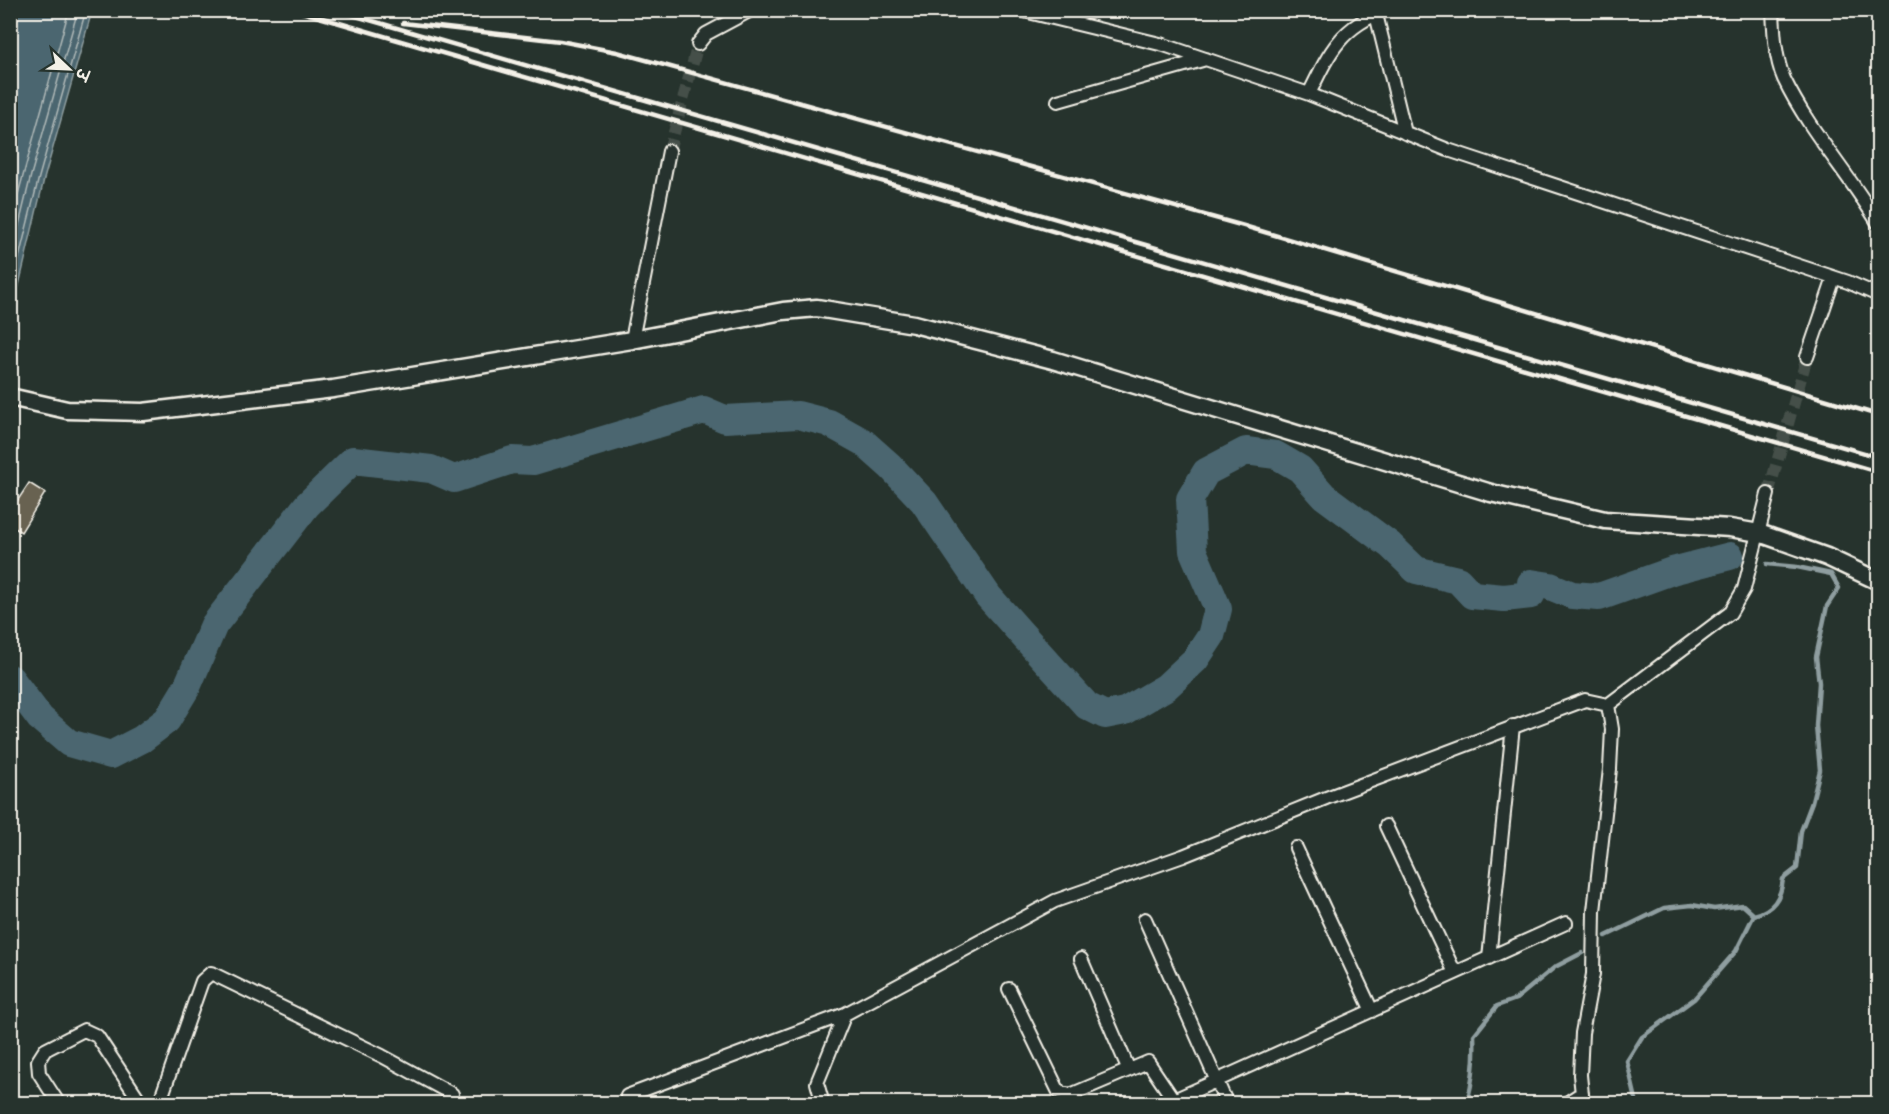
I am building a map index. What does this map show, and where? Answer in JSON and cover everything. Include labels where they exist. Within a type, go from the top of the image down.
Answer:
[{"type":"street","points":[[698,44],[706,34],[751,10]]},
{"type":"street","points":[[1020,10],[1164,45],[1309,94],[1448,150],[1641,216],[1834,278],[1878,295]]},
{"type":"street","points":[[1773,10],[1774,43],[1784,77],[1806,116],[1878,223]]},
{"type":"street","points":[[1309,94],[1325,61],[1343,34],[1379,12],[1405,133]]},
{"type":"street","points":[[1058,101],[1206,59]]},
{"type":"street","points":[[632,340],[669,151]]},
{"type":"street","points":[[1807,357],[1834,278]]},
{"type":"street","points":[[10,397],[68,411],[143,412],[333,389],[632,340],[783,311],[817,308],[904,323],[1053,360],[1502,495],[1605,520],[1730,528],[1759,533],[1827,557],[1878,581]]},
{"type":"street","points":[[627,1096],[845,1014],[1055,901],[1183,856],[1513,726],[1586,700],[1608,705],[1730,613],[1744,589],[1768,494]]},
{"type":"street","points":[[1565,1104],[1583,1098],[1582,1033],[1593,974],[1594,911],[1610,769],[1612,729],[1608,705]]},
{"type":"street","points":[[1489,958],[1513,726]]},
{"type":"street","points":[[1386,826],[1455,973]]},
{"type":"street","points":[[1296,848],[1372,1011]]},
{"type":"street","points":[[1145,919],[1227,1104]]},
{"type":"street","points":[[1009,989],[1059,1092],[1070,1095],[1146,1062],[1150,1064],[1171,1096],[1176,1099],[1566,923]]},
{"type":"street","points":[[1081,959],[1128,1070]]},
{"type":"street","points":[[159,1104],[202,981],[211,973],[388,1058],[452,1094]]},
{"type":"street","points":[[823,1104],[817,1083],[845,1014]]},
{"type":"street","points":[[59,1104],[39,1073],[38,1061],[45,1050],[84,1030],[98,1036],[142,1104]]},
{"type":"water","points":[[11,10],[92,11],[44,179],[11,319]]},
{"type":"building","points":[[29,483],[45,493],[21,532],[10,525],[10,512]]},
{"type":"waterway","points":[[10,678],[40,718],[69,743],[111,755],[142,739],[167,720],[187,687],[214,625],[307,505],[353,460],[431,469],[454,479],[512,460],[533,461],[704,410],[725,419],[798,415],[829,423],[863,442],[890,466],[924,502],[988,596],[1087,706],[1105,715],[1125,711],[1166,687],[1195,660],[1211,636],[1218,609],[1193,551],[1190,499],[1206,472],[1246,451],[1276,455],[1300,469],[1324,496],[1390,545],[1416,570],[1458,580],[1472,595],[1504,598],[1531,595],[1531,583],[1550,586],[1572,595],[1599,597],[1672,571],[1730,556]]},
{"type":"waterway","points":[[1606,936],[1664,908],[1692,905],[1714,909],[1743,905],[1754,915],[1761,913],[1775,902],[1783,879],[1797,868],[1801,831],[1812,802],[1820,770],[1816,726],[1819,683],[1816,657],[1827,606],[1839,588],[1831,574],[1767,564]]},
{"type":"waterway","points":[[1637,1104],[1627,1061],[1642,1037],[1694,999],[1736,951],[1754,915]]},
{"type":"waterway","points":[[1456,1104],[1468,1098],[1474,1067],[1474,1035],[1497,1006],[1516,999],[1555,967],[1582,953]]},
{"type":"tunnel","points":[[669,151],[698,44]]},
{"type":"tunnel","points":[[1768,494],[1807,357]]},
{"type":"railway","points":[[295,10],[1878,472]]},
{"type":"railway","points":[[335,10],[1878,457]]},
{"type":"railway","points":[[403,23],[560,41],[617,52],[1244,226],[1878,415]]}]
